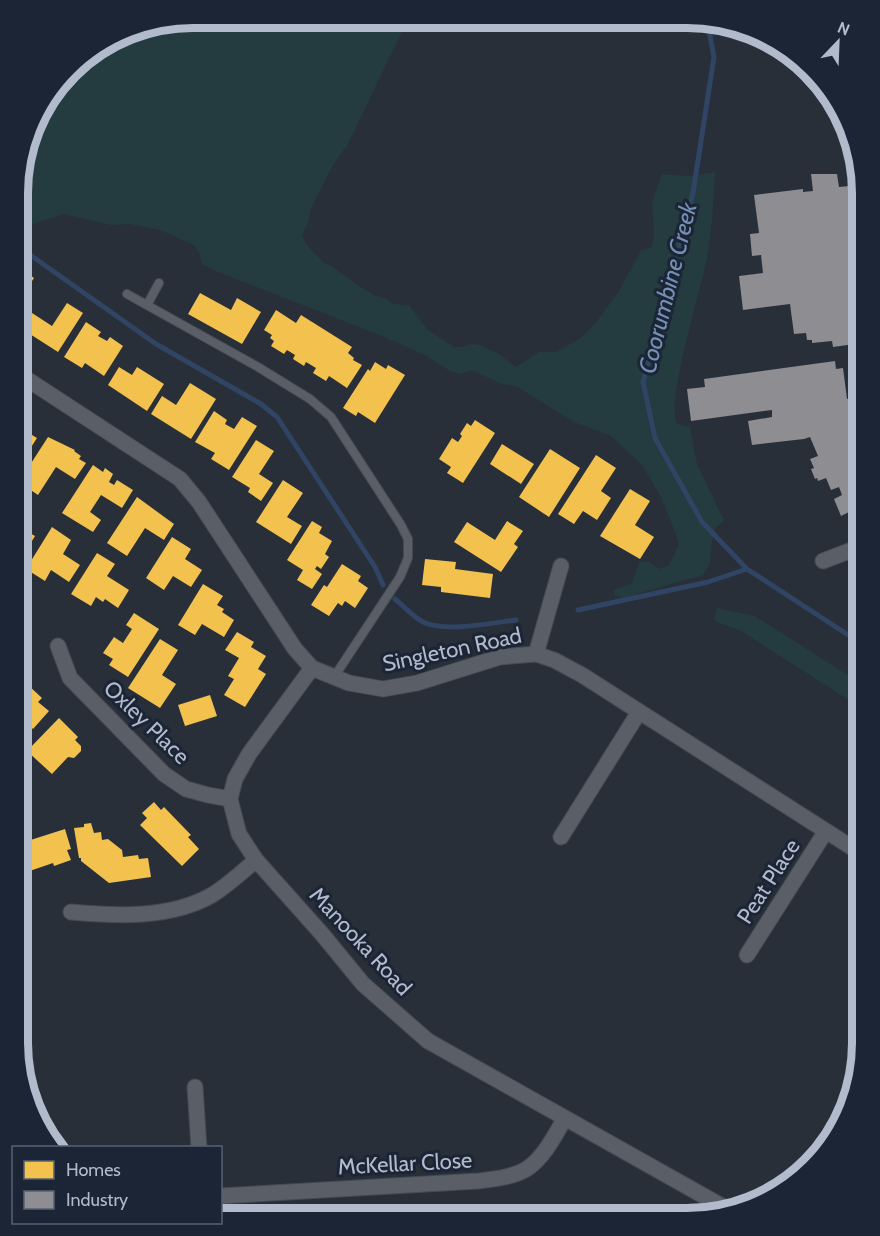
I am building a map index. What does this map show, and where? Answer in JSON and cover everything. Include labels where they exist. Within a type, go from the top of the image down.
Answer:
[{"type":"street","name":"Singleton Road","points":[[29,381],[180,479],[200,502],[295,649],[312,668],[349,683],[383,689],[417,683],[500,657],[537,654],[582,675],[851,847]]},
{"type":"street","points":[[823,561],[852,550]]},
{"type":"street","points":[[537,654],[561,566]]},
{"type":"street","name":"Oxley Place","points":[[57,646],[70,678],[164,774],[186,789],[230,799]]},
{"type":"street","points":[[230,799],[235,779],[249,754],[312,668]]},
{"type":"street","points":[[561,837],[639,712]]},
{"type":"street","name":"Manooka Road","points":[[230,799],[239,834],[256,860],[363,984],[428,1041],[718,1204]]},
{"type":"street","name":"Peat Place","points":[[747,955],[826,831]]},
{"type":"street","points":[[71,912],[146,915],[182,906],[210,896],[230,883],[256,860]]},
{"type":"street","points":[[195,1087],[199,1146]]},
{"type":"street","name":"McKellar Close","points":[[222,1196],[502,1178],[528,1168],[546,1149],[565,1118]]},
{"type":"lane","points":[[147,305],[159,283]]},
{"type":"lane","points":[[127,294],[258,367],[310,399],[331,417],[401,525],[408,539],[408,558],[400,577],[334,677]]},
{"type":"green space","points":[[403,29],[348,144],[333,165],[311,208],[308,223],[302,235],[306,244],[324,263],[374,295],[387,299],[393,304],[409,305],[428,330],[454,347],[480,345],[499,354],[516,367],[539,352],[556,352],[581,338],[598,320],[619,291],[641,250],[652,247],[654,234],[652,203],[662,174],[689,176],[715,172],[713,215],[707,258],[680,370],[675,411],[677,424],[690,427],[697,464],[724,520],[715,529],[710,563],[703,575],[623,598],[615,596],[613,590],[631,584],[640,562],[648,561],[660,569],[669,565],[679,545],[661,497],[642,465],[611,436],[574,422],[516,386],[501,384],[472,370],[460,374],[450,371],[427,356],[382,336],[216,271],[202,264],[199,252],[192,244],[160,230],[130,224],[111,225],[63,214],[29,226],[30,172],[34,150],[51,111],[69,85],[85,69],[111,51],[140,37],[172,30]]},
{"type":"green space","points":[[717,608],[755,616],[851,677],[851,702],[741,631],[714,621]]},
{"type":"building: Homes","points":[[29,274],[34,278],[29,285]]},
{"type":"building: Homes","points":[[200,293],[231,310],[237,298],[261,312],[242,344],[188,314]]},
{"type":"building: Homes","points":[[67,303],[83,313],[58,352],[29,333],[29,318],[32,313],[52,326]]},
{"type":"building: Homes","points":[[276,310],[296,323],[301,315],[352,347],[348,353],[354,358],[353,360],[362,365],[347,388],[329,376],[326,381],[313,373],[316,368],[306,362],[304,366],[293,359],[295,355],[287,350],[284,354],[271,346],[274,341],[270,338],[272,335],[264,330]]},
{"type":"building: Homes","points":[[86,322],[101,332],[98,336],[107,341],[110,337],[123,346],[104,376],[85,363],[82,368],[64,357]]},
{"type":"building: Homes","points":[[375,362],[386,369],[388,365],[405,375],[375,423],[358,412],[356,416],[343,408]]},
{"type":"building: Homes","points":[[119,367],[132,375],[137,367],[164,384],[147,411],[108,385]]},
{"type":"building: Homes","points":[[190,383],[216,399],[191,439],[151,414],[162,396],[176,405]]},
{"type":"building: Homes","points":[[214,411],[227,420],[225,424],[234,429],[242,417],[257,426],[229,470],[211,459],[215,453],[195,442]]},
{"type":"building: Homes","points":[[475,420],[495,433],[463,483],[447,473],[451,467],[439,459],[452,438],[458,442],[467,423],[471,426]]},
{"type":"building: Homes","points":[[29,433],[37,438],[29,450]]},
{"type":"building: Homes","points":[[48,437],[75,450],[81,456],[79,459],[86,463],[75,479],[56,467],[38,495],[29,489],[29,466]]},
{"type":"building: Homes","points":[[256,440],[274,451],[259,474],[273,483],[261,501],[248,492],[250,488],[232,477]]},
{"type":"building: Homes","points":[[502,444],[534,464],[521,484],[490,464]]},
{"type":"building: Homes","points":[[550,449],[580,468],[549,517],[519,497]]},
{"type":"building: Homes","points":[[596,455],[616,468],[601,491],[611,498],[597,520],[583,511],[574,524],[558,514]]},
{"type":"building: Homes","points":[[93,465],[103,472],[105,468],[113,474],[109,482],[114,485],[117,480],[133,490],[122,508],[101,495],[90,512],[101,520],[93,532],[62,513]]},
{"type":"building: Homes","points":[[283,480],[303,493],[287,517],[302,526],[291,544],[256,522]]},
{"type":"building: Homes","points":[[630,489],[650,501],[635,525],[654,537],[640,559],[600,536]]},
{"type":"building: Homes","points":[[137,497],[174,524],[164,540],[145,528],[127,556],[107,543]]},
{"type":"building: Homes","points":[[312,521],[322,527],[319,533],[332,541],[325,554],[329,557],[321,569],[317,566],[315,569],[322,574],[312,589],[297,580],[303,570],[287,560]]},
{"type":"building: Homes","points":[[507,521],[523,531],[514,544],[518,547],[501,572],[454,542],[467,522],[495,540]]},
{"type":"building: Homes","points":[[52,527],[71,540],[63,554],[80,565],[69,582],[51,570],[45,581],[29,571],[29,564]]},
{"type":"building: Homes","points":[[29,533],[35,536],[29,546]]},
{"type":"building: Homes","points":[[172,537],[191,549],[185,559],[202,570],[191,587],[173,576],[164,590],[146,578]]},
{"type":"building: Homes","points":[[97,553],[115,564],[107,576],[129,590],[118,608],[105,599],[103,602],[96,597],[91,606],[71,594]]},
{"type":"building: Homes","points":[[425,559],[456,562],[455,569],[493,574],[490,598],[441,592],[441,587],[422,585]]},
{"type":"building: Homes","points":[[342,564],[361,576],[358,581],[368,588],[355,608],[345,601],[342,606],[338,603],[329,616],[311,605],[324,585],[327,587]]},
{"type":"building: Homes","points":[[203,584],[223,596],[217,605],[224,609],[222,612],[234,620],[224,637],[202,624],[195,635],[178,625]]},
{"type":"building: Homes","points":[[134,613],[159,629],[128,677],[109,665],[113,659],[103,653],[114,637],[123,643],[132,629],[126,625]]},
{"type":"building: Homes","points":[[237,632],[254,642],[251,647],[266,656],[258,669],[266,674],[245,707],[224,695],[234,679],[228,676],[239,658],[225,650]]},
{"type":"building: Homes","points":[[160,639],[178,650],[162,675],[176,684],[160,708],[128,688]]},
{"type":"building: Homes","points":[[29,686],[42,698],[38,702],[49,711],[33,729],[29,725]]},
{"type":"building: Homes","points":[[210,695],[217,716],[185,726],[178,705]]},
{"type":"building: Homes","points":[[59,718],[78,737],[75,740],[81,746],[81,751],[74,758],[68,757],[52,774],[29,753],[29,749]]},
{"type":"building: Homes","points":[[154,802],[161,810],[164,807],[191,835],[188,837],[199,849],[182,866],[140,825],[147,818],[142,813]]},
{"type":"building: Homes","points":[[91,823],[94,833],[101,832],[102,840],[108,839],[122,850],[123,857],[138,855],[139,859],[148,858],[151,877],[109,883],[81,861],[74,828],[84,827],[84,824]]},
{"type":"building: Homes","points":[[65,829],[71,849],[67,850],[71,860],[29,871],[29,840]]},
{"type":"building: Industry","points":[[811,174],[837,174],[839,187],[851,186],[852,344],[833,347],[832,341],[812,343],[812,340],[807,340],[806,333],[794,334],[790,304],[743,310],[739,276],[763,273],[761,255],[752,256],[750,234],[759,233],[754,195],[803,189],[803,192],[813,191]]},
{"type":"building: Industry","points":[[835,361],[836,369],[843,368],[847,399],[852,398],[852,515],[849,512],[841,516],[834,499],[842,495],[839,487],[831,490],[826,478],[818,481],[817,478],[815,479],[810,459],[818,456],[810,437],[752,445],[748,421],[772,417],[772,410],[691,421],[687,389],[705,387],[704,379]]},
{"type":"waterway","name":"Coorumbine Creek","points":[[709,30],[714,57],[693,193],[643,382],[655,438],[702,522],[747,569],[851,637]]},
{"type":"waterway","points":[[29,254],[156,344],[261,404],[277,417],[375,567],[383,585]]},
{"type":"waterway","points":[[578,610],[708,582],[747,569]]},
{"type":"waterway","points":[[395,599],[417,619],[435,626],[470,626],[516,620]]}]
